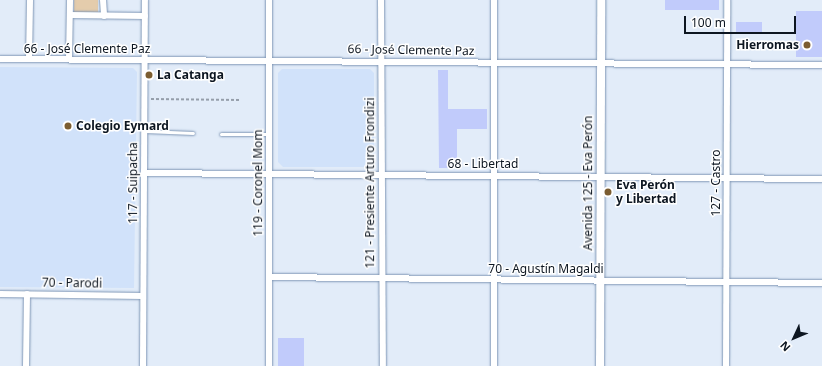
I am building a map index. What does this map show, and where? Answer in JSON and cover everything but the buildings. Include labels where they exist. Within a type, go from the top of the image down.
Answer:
[{"type":"main road","name":"Avenida 125 - Eva Perón","points":[[600,366],[599,178],[601,0]]},
{"type":"street","points":[[29,59],[30,0]]},
{"type":"street","points":[[70,0],[70,59]]},
{"type":"street","points":[[103,0],[104,16]]},
{"type":"street","name":"117 - Suipacha","points":[[143,366],[145,0]]},
{"type":"street","name":"119 - Coronel Mom","points":[[269,0],[269,366]]},
{"type":"street","name":"121 - Presiente Arturo Frondizi","points":[[381,0],[380,60],[383,366]]},
{"type":"street","points":[[494,0],[492,62],[494,366]]},
{"type":"street","name":"127 - Castro","points":[[726,366],[727,0]]},
{"type":"street","points":[[70,15],[145,16]]},
{"type":"street","name":"66 - José Clemente Paz","points":[[0,59],[380,60],[600,64],[822,65]]},
{"type":"street","name":"68 - Libertad","points":[[144,173],[381,175],[492,174],[599,178],[822,179]]},
{"type":"street","name":"70 - Agustín Magaldi","points":[[269,277],[382,280],[494,279],[822,284]]},
{"type":"street","name":"70 - Parodi","points":[[0,294],[143,296]]},
{"type":"street","points":[[26,366],[27,294]]},
{"type":"lane","points":[[145,131],[193,133]]},
{"type":"lane","points":[[221,134],[269,134]]},
{"type":"path","points":[[145,98],[241,100]]},
{"type":"shaded area","points":[[74,0],[98,0],[98,12],[74,12]]},
{"type":"shaded area","points":[[0,67],[133,68],[137,72],[134,288],[0,287]]},
{"type":"shaded area","points":[[282,69],[370,69],[374,73],[374,163],[370,167],[283,167],[278,162],[278,73]]},
{"type":"place","name":"Hierromas","points":[[807,45]]},
{"type":"place","name":"La Catanga","points":[[149,75]]},
{"type":"place","name":"Colegio Eymard","points":[[68,126]]},
{"type":"place","name":"Eva Perón y Libertad","points":[[608,192]]}]
